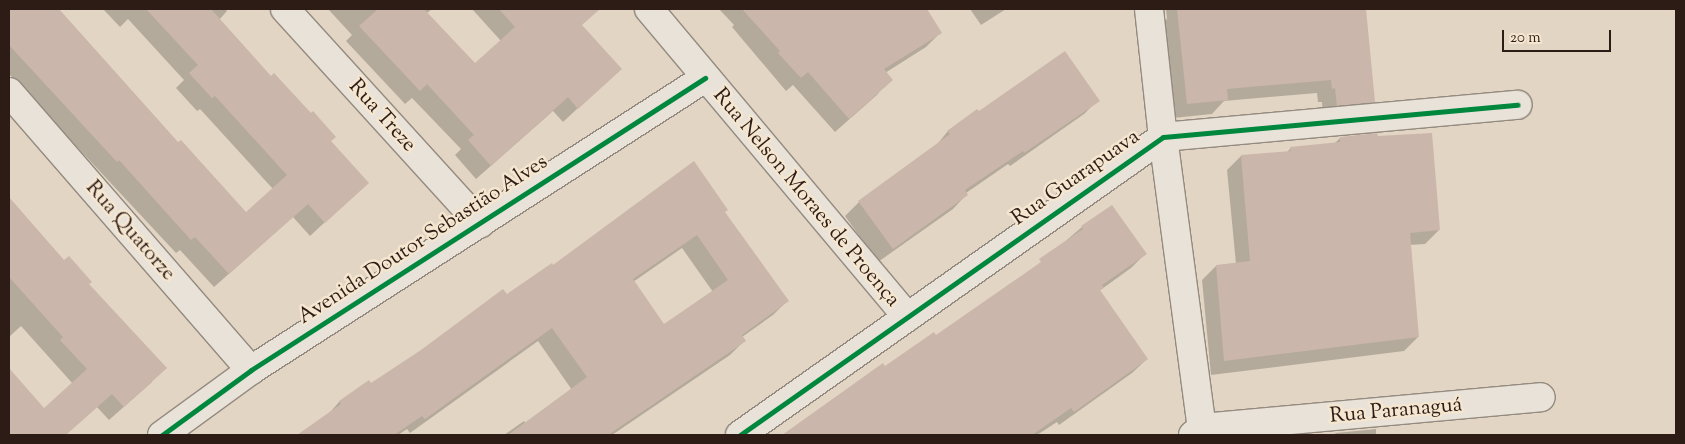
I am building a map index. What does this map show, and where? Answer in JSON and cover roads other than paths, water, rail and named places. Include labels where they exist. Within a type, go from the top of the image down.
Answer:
[{"type":"street","name":"Rua Treze","points":[[285,9],[480,223]]},
{"type":"street","name":"Rua Nelson Moraes de Proença","points":[[649,9],[907,318]]},
{"type":"street","points":[[1149,9],[1200,433]]},
{"type":"street","name":"Avenida Doutor Sebastião Alves","points":[[162,435],[251,370],[705,78]]},
{"type":"street","name":"Rua Quatorze","points":[[9,92],[251,370]]},
{"type":"street","name":"Rua Guarapuava","points":[[740,435],[1163,136],[1518,105]]},
{"type":"street","name":"Rua Paranaguá","points":[[1200,433],[1541,397]]}]
